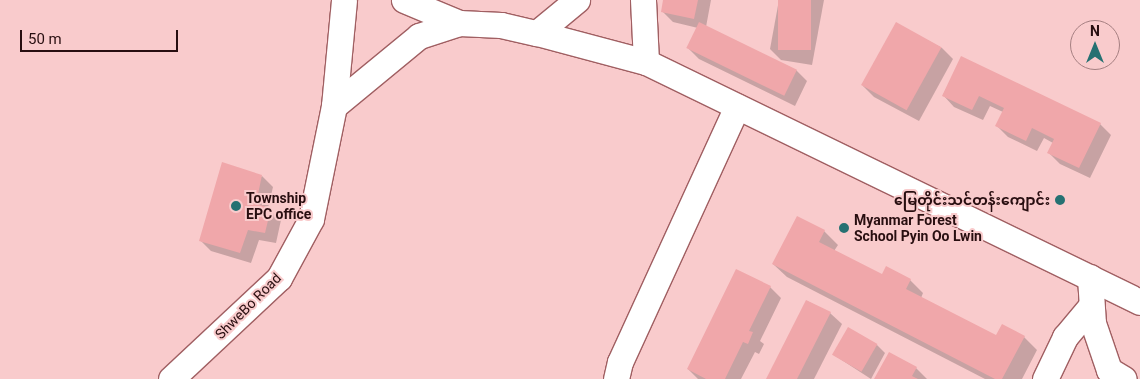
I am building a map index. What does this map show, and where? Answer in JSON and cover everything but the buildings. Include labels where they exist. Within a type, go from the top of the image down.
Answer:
[{"type":"street","name":"ShweBo Road","points":[[171,379],[279,278],[312,219],[334,106],[344,0]]},
{"type":"street","points":[[404,0],[459,23],[500,26],[537,33],[646,62],[1140,302]]},
{"type":"street","points":[[537,33],[577,0]]},
{"type":"street","points":[[643,0],[646,62]]},
{"type":"street","points":[[334,106],[419,36],[459,23]]},
{"type":"street","points":[[616,379],[620,362],[737,106]]},
{"type":"street","points":[[1090,277],[1090,307],[1109,370],[1124,379]]},
{"type":"street","points":[[1045,379],[1065,337],[1090,307]]},
{"type":"place","name":"မြေတိုင်းသင်တန်းကျောင်း","points":[[1060,200]]},
{"type":"place","name":"Township EPC office","points":[[236,206]]},
{"type":"place","name":"Myanmar Forest School Pyin Oo Lwin","points":[[844,228]]}]
